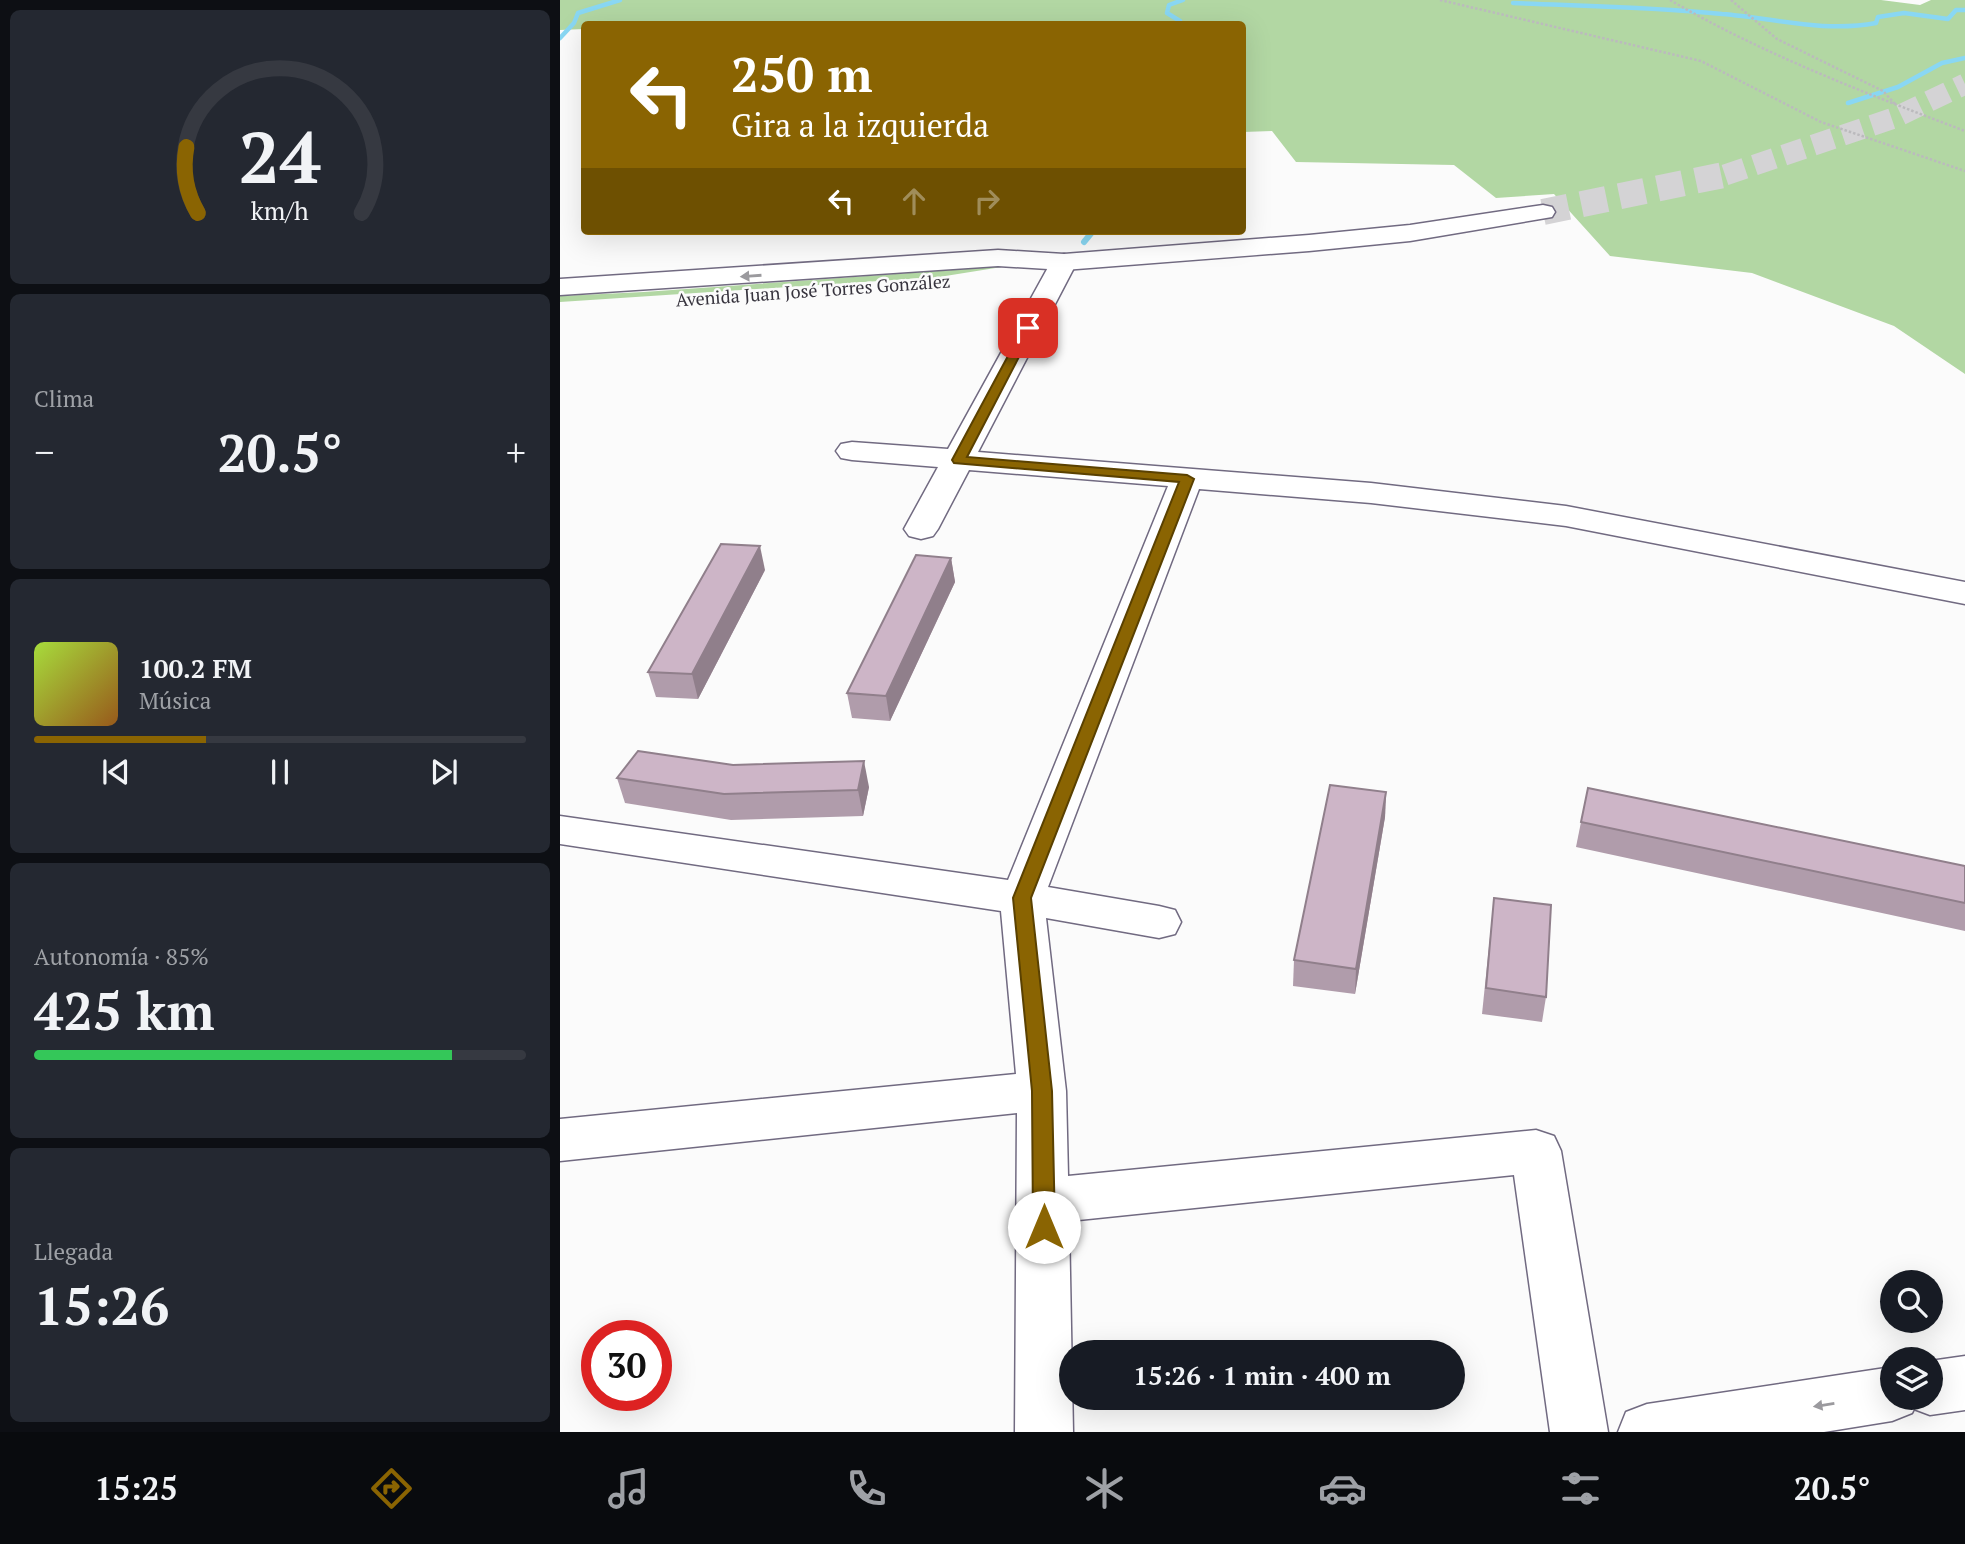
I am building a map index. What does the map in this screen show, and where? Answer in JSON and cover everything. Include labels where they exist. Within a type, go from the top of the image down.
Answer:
[{"type":"street","name":"Avenida Juan José Torres González","points":[[560,287],[998,258],[1064,262],[1410,233],[1543,212]]},
{"type":"street","name":"Avenida Juan José Torres González","points":[[560,306],[715,299],[1009,275],[1064,262]]},
{"type":"street","points":[[921,529],[1064,262]]},
{"type":"street","points":[[852,451],[1371,493],[1566,516],[1965,593]]},
{"type":"street","points":[[1044,1432],[1042,1091],[1022,898],[1187,479]]},
{"type":"street","points":[[560,830],[1022,898],[1159,922]]},
{"type":"street","points":[[560,1140],[1042,1091]]},
{"type":"street","points":[[1044,1201],[1536,1151],[1579,1432]]},
{"type":"street","points":[[1943,1386],[1965,1383]]},
{"type":"street","points":[[1647,1432],[1880,1396]]},
{"type":"path","points":[[1440,0],[1701,61],[1821,122],[1965,170]]},
{"type":"path","points":[[1670,0],[1718,28],[1896,105],[1965,131]]},
{"type":"path","points":[[1731,0],[1777,39],[1884,91],[1896,105]]},
{"type":"green space","points":[[560,0],[1881,0],[1920,5],[1931,0],[1965,0],[1965,374],[1894,326],[1752,273],[1610,256],[1554,194],[1496,198],[1454,165],[1296,162],[1272,131],[1246,132],[1246,21],[581,21],[581,29],[560,30]]},
{"type":"green space","points":[[1008,266],[939,277],[560,302],[560,296]]},
{"type":"building","points":[[721,544],[760,546],[692,674],[648,672]]},
{"type":"building","points":[[916,555],[951,558],[886,696],[847,693]]},
{"type":"building","points":[[638,751],[733,765],[864,761],[858,790],[724,794],[617,778]]},
{"type":"building","points":[[1330,785],[1386,792],[1356,969],[1294,960]]},
{"type":"building","points":[[1588,788],[1965,866],[1965,903],[1581,822]]},
{"type":"building","points":[[1494,898],[1551,905],[1546,997],[1486,988]]},
{"type":"waterway","points":[[560,38],[574,23],[578,13],[620,0]]},
{"type":"waterway","points":[[1180,21],[1167,13],[1169,5],[1183,0]]},
{"type":"waterway","points":[[1513,3],[1670,10],[1818,26],[1857,26],[1876,23],[1878,17],[1904,13],[1948,19],[1956,10],[1965,10]]},
{"type":"waterway","points":[[1848,103],[1898,87],[1942,63],[1965,58]]},
{"type":"waterway","points":[[1084,242],[1090,235]]},
{"type":"tunnel","points":[[1728,174],[1894,118],[1965,84]]},
{"type":"tunnel","points":[[1728,174],[1733,173]]},
{"type":"tunnel","points":[[1543,212],[1728,174]]},
{"type":"route","points":[[1028,328],[958,460],[1187,479],[1022,898],[1042,1091],[1044,1227]]}]
